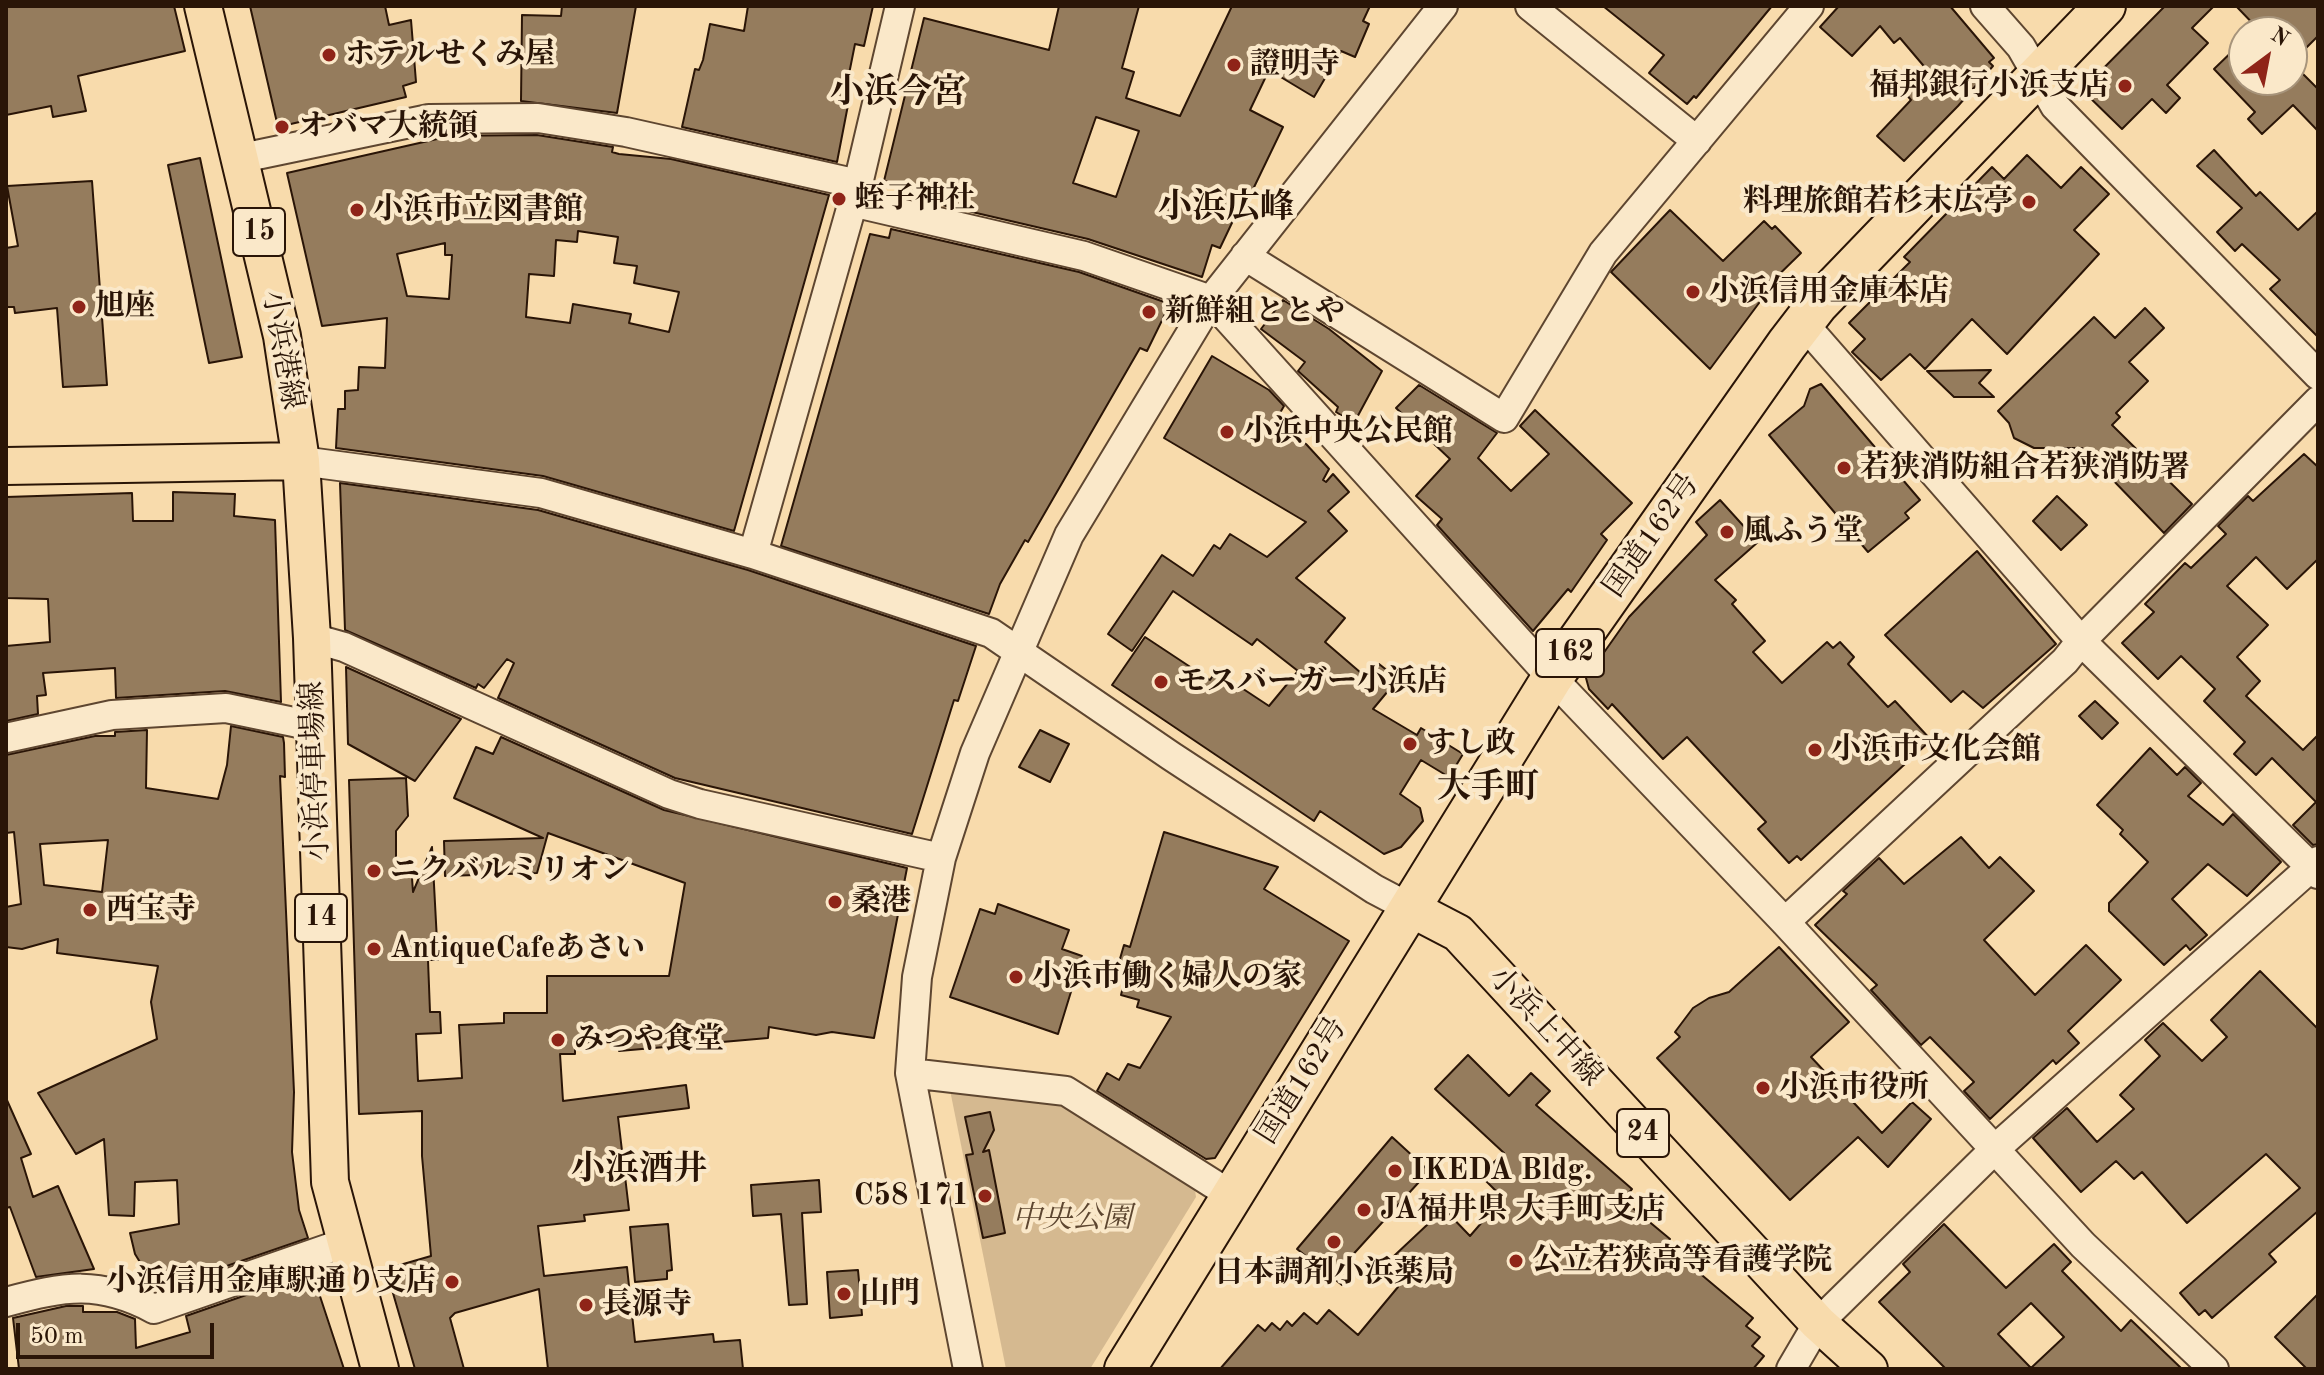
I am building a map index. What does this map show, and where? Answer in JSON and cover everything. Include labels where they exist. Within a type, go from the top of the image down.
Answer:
[{"type":"highway","name":"国道162号","points":[[1125,1369],[1552,678],[1803,323],[2105,6]]},
{"type":"main road","name":"小浜港線","points":[[203,6],[242,158],[282,336],[301,461]]},
{"type":"main road","points":[[6,466],[301,461]]},
{"type":"main road","name":"小浜停車場線","points":[[301,461],[312,638],[330,1182],[380,1369]]},
{"type":"main road","name":"小浜上中線","points":[[1410,908],[1458,933],[1818,1323],[1869,1369]]},
{"type":"street","points":[[753,554],[855,193],[900,6]]},
{"type":"street","points":[[968,1369],[910,1073],[917,977],[941,858],[975,753],[1069,535],[1211,300],[1443,6]]},
{"type":"street","points":[[1530,6],[1697,141]]},
{"type":"street","points":[[1245,256],[1504,418],[1603,253],[1809,6]]},
{"type":"street","points":[[1985,6],[2021,47],[2035,77],[2055,106],[2318,375]]},
{"type":"street","points":[[242,158],[429,119],[538,118],[626,132],[855,193],[1084,256],[1211,300],[1552,678],[1785,922],[2083,1245],[2214,1369]]},
{"type":"street","points":[[1791,1369],[1818,1323],[1995,1149],[2316,868],[2081,641],[1803,323]]},
{"type":"street","points":[[1785,922],[2065,661],[2081,641],[2318,401]]},
{"type":"street","points":[[301,461],[541,493],[753,554],[991,633],[1016,653],[1361,880],[1410,908]]},
{"type":"street","points":[[312,638],[344,647],[669,794],[700,804],[941,858]]},
{"type":"street","points":[[6,738],[112,715],[226,708],[313,726]]},
{"type":"street","points":[[910,1073],[1066,1091],[1231,1195]]},
{"type":"street","points":[[6,1302],[53,1289],[92,1287],[124,1293],[154,1309],[344,1243]]},
{"type":"green space","name":"中央公園","points":[[950,1090],[1053,1102],[1071,1108],[1194,1183],[1196,1197],[1090,1369],[1006,1369]]},
{"type":"building","points":[[6,6],[174,6],[185,51],[78,76],[86,111],[53,117],[51,106],[6,115]]},
{"type":"building","name":"ホテルせくみ屋","points":[[250,6],[385,6],[389,25],[411,20],[416,82],[403,86],[406,97],[278,127]]},
{"type":"building","points":[[562,6],[636,6],[617,113],[521,101],[522,15],[561,16]]},
{"type":"building","points":[[748,6],[873,6],[864,46],[855,44],[843,104],[848,105],[837,162],[682,127],[695,69],[699,70],[703,60],[710,24],[744,31]]},
{"type":"building","points":[[1059,6],[1139,6],[1122,68],[1134,72],[1126,98],[1180,116],[1232,6],[1370,6],[1363,21],[1369,24],[1355,57],[1341,51],[1314,97],[1269,70],[1250,110],[1283,127],[1244,208],[1240,206],[1220,248],[1212,245],[1202,277],[1088,239],[899,195],[901,185],[884,181],[924,18],[1049,50]],"holes":[[[1096,117],[1139,131],[1116,197],[1073,183]]]},
{"type":"building","points":[[1603,6],[1772,6],[1696,98],[1694,96],[1687,104],[1649,73],[1664,55]]},
{"type":"building","points":[[1839,6],[1950,6],[1994,58],[1989,62],[1993,66],[1904,161],[1877,136],[1911,100],[1906,94],[1928,71],[1900,38],[1894,43],[1880,26],[1852,56],[1820,27]]},
{"type":"building","points":[[2165,6],[2214,6],[2192,28],[2208,43],[2167,85],[2180,98],[2166,113],[2152,99],[2122,129],[2082,90]]},
{"type":"building","points":[[2236,6],[2318,6],[2318,36],[2308,46],[2308,16],[2246,16]]},
{"type":"building","points":[[2228,55],[2228,84],[2214,69]]},
{"type":"building","points":[[2308,79],[2318,89],[2318,131],[2293,105],[2262,134],[2248,119],[2255,112],[2240,96],[2308,96]]},
{"type":"building","points":[[537,135],[613,147],[612,152],[619,154],[671,159],[829,195],[734,531],[543,476],[336,448],[338,409],[345,409],[345,391],[358,390],[359,367],[385,368],[387,318],[322,326],[287,173],[437,139],[437,136]],"holes":[[[578,231],[618,237],[614,263],[637,266],[634,283],[679,292],[669,332],[629,323],[631,314],[573,304],[570,323],[526,317],[529,274],[554,276],[556,240],[577,242]],[[445,243],[445,255],[452,255],[449,299],[407,296],[397,254]]]},
{"type":"building","points":[[2214,150],[2256,196],[2260,192],[2298,230],[2318,211],[2318,337],[2270,289],[2280,280],[2242,244],[2235,251],[2217,232],[2242,208],[2197,166]]},
{"type":"building","points":[[2027,155],[2061,188],[2081,167],[2109,194],[2074,230],[2099,254],[2007,354],[1972,319],[1925,369],[1910,354],[1881,380],[1852,352],[1865,339],[1849,323],[1910,262],[1904,257],[1992,167],[2004,179]]},
{"type":"building","points":[[200,158],[242,357],[209,363],[168,165]]},
{"type":"building","points":[[92,181],[107,385],[63,387],[57,308],[15,313],[14,307],[6,307],[6,248],[18,246],[7,186]]},
{"type":"building","name":"小浜信用金庫本店","points":[[1670,210],[1723,261],[1764,221],[1772,229],[1775,226],[1801,253],[1758,295],[1762,299],[1710,369],[1611,272]]},
{"type":"building","points":[[891,229],[1079,272],[1170,304],[1147,351],[1140,348],[1028,542],[1025,540],[1000,584],[989,614],[781,546],[870,234],[889,238]]},
{"type":"building","points":[[1283,300],[1329,329],[1382,371],[1354,423],[1336,412],[1338,407],[1298,371],[1305,362],[1261,329]]},
{"type":"building","points":[[2145,308],[2164,328],[2129,362],[2148,381],[2116,413],[2120,417],[2112,425],[2192,504],[2164,533],[2082,448],[2034,448],[2014,438],[2009,423],[1998,411],[2094,317],[2115,338]]},
{"type":"building","points":[[1212,356],[1269,390],[1284,406],[1273,425],[1306,444],[1329,469],[1323,480],[1326,482],[1333,474],[1349,492],[1328,511],[1347,531],[1296,578],[1345,618],[1325,642],[1368,679],[1379,664],[1398,679],[1373,709],[1417,735],[1421,728],[1463,754],[1449,777],[1421,760],[1400,794],[1420,808],[1423,821],[1401,847],[1384,854],[1320,811],[1314,821],[1112,685],[1145,637],[1210,680],[1216,671],[1269,706],[1298,671],[1257,639],[1252,645],[1173,591],[1132,651],[1108,634],[1162,555],[1193,576],[1214,545],[1220,549],[1230,534],[1267,557],[1306,522],[1164,438]]},
{"type":"building","points":[[1991,370],[1979,383],[1994,397],[1954,397],[1927,371]]},
{"type":"building","name":"若狭消防組合若狭消防署","points":[[1821,384],[1920,500],[1905,513],[1909,518],[1868,552],[1769,435],[1804,406],[1810,389]]},
{"type":"building","points":[[1419,385],[1497,433],[1478,458],[1511,491],[1549,454],[1520,426],[1535,410],[1632,503],[1601,534],[1607,540],[1571,592],[1568,589],[1533,631],[1437,525],[1442,519],[1416,496],[1450,459],[1396,408]]},
{"type":"building","points":[[2304,454],[2318,467],[2318,559],[2287,589],[2256,557],[2227,586],[2268,625],[2237,657],[2260,681],[2246,696],[2303,750],[2318,735],[2318,844],[2313,845],[2293,825],[2316,802],[2272,758],[2256,775],[2234,754],[2245,742],[2204,701],[2215,689],[2181,656],[2158,679],[2122,643],[2154,612],[2145,604],[2185,563],[2191,568],[2226,534],[2218,526],[2248,496],[2253,501]]},
{"type":"building","points":[[340,483],[538,510],[748,570],[976,646],[958,701],[954,700],[912,834],[675,778],[498,698],[514,663],[507,659],[484,688],[478,684],[476,688],[345,630]]},
{"type":"building","points":[[173,492],[235,494],[234,516],[275,520],[281,702],[225,691],[116,698],[115,668],[43,673],[46,695],[37,696],[38,714],[6,721],[6,646],[50,642],[48,599],[6,598],[6,497],[132,493],[133,521],[173,521]]},
{"type":"building","points":[[2057,496],[2087,525],[2061,550],[2033,521]]},
{"type":"building","points":[[1720,500],[1758,542],[1715,580],[1736,600],[1732,604],[1765,641],[1753,652],[1782,683],[1827,642],[1833,648],[1840,642],[1854,657],[1848,664],[1888,707],[1895,701],[1931,740],[1801,860],[1797,856],[1789,863],[1758,829],[1766,822],[1687,737],[1663,759],[1612,704],[1608,709],[1589,689],[1586,678],[1629,617],[1707,535],[1696,522]]},
{"type":"building","points":[[1977,551],[2056,644],[1983,708],[1963,691],[1951,702],[1885,635]]},
{"type":"building","points":[[346,667],[461,719],[415,781],[348,744]]},
{"type":"building","points":[[2095,701],[2118,723],[2102,739],[2079,716]]},
{"type":"building","points":[[231,726],[283,737],[285,777],[280,776],[294,1092],[292,1152],[299,1210],[308,1238],[157,1290],[135,1254],[130,1233],[179,1224],[177,1180],[135,1182],[134,1216],[109,1215],[104,1139],[76,1154],[38,1093],[157,1039],[151,1002],[158,966],[57,953],[58,939],[22,949],[6,947],[6,907],[21,904],[14,832],[6,833],[6,755],[95,736],[115,736],[115,732],[147,730],[146,788],[218,799],[227,765]],"holes":[[[108,840],[102,892],[44,885],[40,844]]]},
{"type":"building","points":[[1040,730],[1069,744],[1050,782],[1019,767]]},
{"type":"building","points":[[501,737],[664,810],[907,868],[874,1038],[832,1032],[816,1035],[769,1027],[768,1038],[619,1051],[618,1042],[575,1043],[575,1054],[560,1054],[563,1101],[686,1085],[689,1108],[618,1117],[629,1210],[584,1215],[585,1221],[538,1226],[544,1276],[627,1267],[635,1342],[713,1334],[714,1342],[740,1340],[743,1369],[548,1369],[539,1289],[455,1313],[450,1318],[464,1369],[415,1369],[386,1269],[431,1256],[422,1156],[422,1111],[359,1114],[349,780],[406,778],[408,816],[396,831],[396,865],[411,864],[413,892],[432,847],[438,960],[428,960],[430,1012],[440,1012],[441,1033],[416,1034],[418,1081],[462,1078],[459,1025],[504,1023],[504,1013],[547,1013],[547,976],[669,976],[685,883],[548,833],[537,873],[445,876],[444,841],[543,838],[454,798],[476,747],[493,754]]},
{"type":"building","points":[[2150,748],[2177,775],[2185,767],[2201,783],[2188,796],[2223,825],[2233,814],[2281,862],[2247,896],[2208,864],[2172,899],[2207,935],[2190,950],[2186,945],[2164,965],[2109,911],[2109,903],[2148,862],[2120,834],[2123,830],[2097,805]]},
{"type":"building","points":[[1164,832],[1278,867],[1264,889],[1349,941],[1215,1158],[1206,1159],[1097,1091],[1107,1073],[1119,1080],[1128,1064],[1140,1068],[1171,1017],[1137,1007],[1139,1000],[1121,995],[1127,971],[1117,969],[1124,945],[1130,947]]},
{"type":"building","points":[[1961,837],[1989,868],[2000,857],[2034,891],[1984,940],[2035,995],[2086,945],[2121,980],[2068,1031],[2079,1043],[2056,1064],[2053,1060],[1990,1119],[1964,1091],[1974,1082],[1930,1037],[1921,1045],[1871,990],[1877,985],[1815,925],[1847,894],[1843,891],[1879,858],[1904,884]]},
{"type":"building","name":"小浜市働く婦人の家","points":[[998,904],[1069,930],[1062,949],[1082,956],[1058,1034],[950,997],[980,909],[995,914]]},
{"type":"building","name":"小浜市役所","points":[[1779,947],[1849,1022],[1811,1057],[1882,1133],[1912,1102],[1931,1119],[1888,1167],[1858,1137],[1790,1200],[1657,1058],[1680,1037],[1675,1032],[1693,1008],[1709,998],[1729,992]]},
{"type":"building","points":[[2260,971],[2318,1029],[2318,1211],[2269,1254],[2276,1262],[2212,1318],[2205,1310],[2199,1315],[2180,1293],[2300,1188],[2266,1154],[2187,1223],[2142,1172],[2134,1179],[2116,1161],[2081,1192],[2033,1138],[2067,1108],[2097,1142],[2134,1109],[2120,1095],[2160,1056],[2145,1040],[2163,1023],[2202,1061],[2227,1037],[2211,1020]]},
{"type":"building","points":[[1468,1055],[1509,1096],[1531,1073],[1550,1091],[1536,1105],[1632,1189],[1623,1200],[1670,1239],[1666,1245],[1753,1318],[1746,1326],[1760,1337],[1752,1346],[1764,1356],[1753,1369],[1220,1369],[1258,1325],[1265,1331],[1272,1323],[1280,1330],[1287,1321],[1292,1326],[1304,1313],[1317,1324],[1329,1310],[1358,1335],[1398,1287],[1379,1270],[1444,1209],[1470,1236],[1503,1198],[1480,1175],[1504,1153],[1435,1089]]},
{"type":"building","points":[[6,1098],[31,1154],[21,1158],[33,1197],[58,1186],[94,1269],[36,1277],[10,1207],[6,1208]]},
{"type":"building","points":[[990,1112],[994,1130],[983,1152],[989,1150],[1005,1233],[983,1238],[966,1155],[973,1154],[965,1117]]},
{"type":"building","points":[[1392,1137],[1429,1171],[1348,1260],[1356,1268],[1342,1285],[1297,1249]]},
{"type":"building","points":[[819,1180],[821,1212],[802,1213],[807,1304],[789,1305],[781,1214],[753,1216],[751,1185]]},
{"type":"building","points":[[668,1224],[672,1270],[667,1271],[667,1279],[635,1282],[630,1227]]},
{"type":"building","points":[[1944,1224],[2006,1288],[2054,1244],[2071,1262],[2062,1271],[2121,1331],[2131,1320],[2182,1369],[1946,1369],[1879,1302],[1910,1272],[1903,1264]],"holes":[[[2031,1303],[2064,1337],[2031,1368],[1998,1334]]]},
{"type":"building","name":"山門","points":[[858,1270],[862,1315],[830,1318],[827,1272]]},
{"type":"building","points":[[312,1272],[344,1369],[19,1369],[13,1318],[66,1306],[83,1306],[83,1312],[117,1312],[135,1319],[136,1348],[190,1332],[186,1316]]},
{"type":"building","points":[[2318,1294],[2318,1369],[2307,1369],[2275,1337]]},
{"type":"place","name":"ホテルせくみ屋","points":[[329,55]]},
{"type":"place","name":"證明寺","points":[[1234,65]]},
{"type":"place","name":"福邦銀行小浜支店","points":[[2125,86]]},
{"type":"place","name":"オバマ大統領","points":[[282,127]]},
{"type":"place","name":"蛭子神社","points":[[839,199]]},
{"type":"place","name":"料理旅館若杉末広亭","points":[[2029,202]]},
{"type":"place","name":"小浜市立図書館","points":[[357,210]]},
{"type":"place","name":"小浜信用金庫本店","points":[[1693,292]]},
{"type":"place","name":"旭座","points":[[79,307]]},
{"type":"place","name":"新鮮組ととや","points":[[1149,312]]},
{"type":"place","name":"小浜中央公民館","points":[[1227,432]]},
{"type":"place","name":"若狭消防組合若狭消防署","points":[[1844,468]]},
{"type":"place","name":"風ふう堂","points":[[1727,532]]},
{"type":"place","name":"モスバーガー小浜店","points":[[1161,682]]},
{"type":"place","name":"すし政","points":[[1410,744]]},
{"type":"place","name":"小浜市文化会館","points":[[1815,750]]},
{"type":"place","name":"ニクバルミリオン","points":[[374,871]]},
{"type":"place","name":"桑港","points":[[835,902]]},
{"type":"place","name":"西宝寺","points":[[90,910]]},
{"type":"place","name":"AntiqueCafeあさい","points":[[374,949]]},
{"type":"place","name":"小浜市働く婦人の家","points":[[1016,977]]},
{"type":"place","name":"みつや食堂","points":[[558,1040]]},
{"type":"place","name":"小浜市役所","points":[[1763,1088]]},
{"type":"place","name":"IKEDA Bldg.","points":[[1395,1171]]},
{"type":"place","name":"C58 171","points":[[985,1196]]},
{"type":"place","name":"JA福井県 大手町支店","points":[[1364,1210]]},
{"type":"place","name":"日本調剤小浜薬局","points":[[1334,1242]]},
{"type":"place","name":"公立若狭高等看護学院","points":[[1516,1261]]},
{"type":"place","name":"小浜信用金庫駅通り支店","points":[[452,1282]]},
{"type":"place","name":"山門","points":[[844,1294]]},
{"type":"place","name":"長源寺","points":[[586,1305]]},
{"type":"district","name":"小浜今宮","points":[[898,93]]},
{"type":"district","name":"小浜広峰","points":[[1226,208]]},
{"type":"district","name":"大手町","points":[[1488,788]]},
{"type":"district","name":"小浜酒井","points":[[639,1170]]}]
